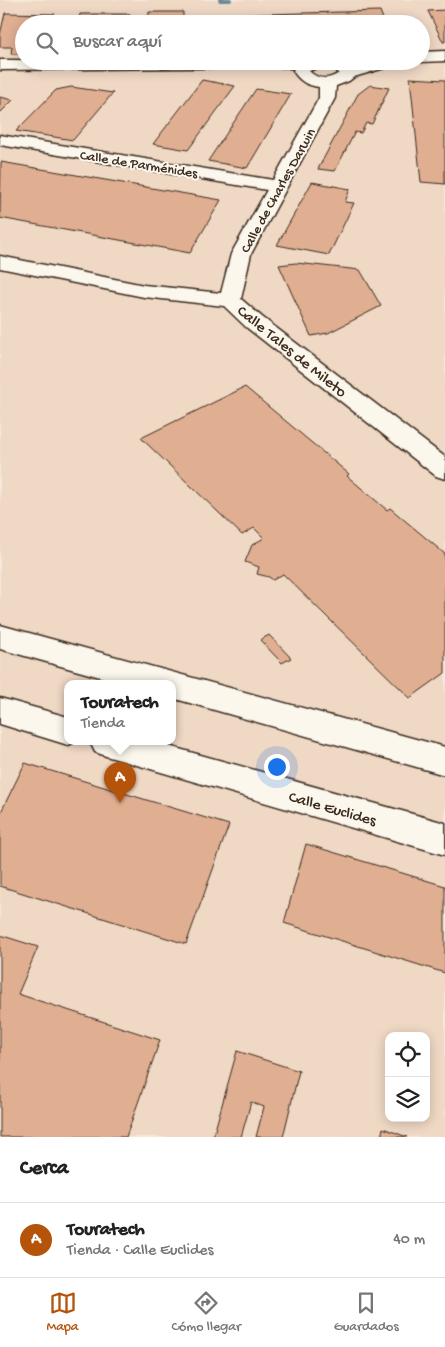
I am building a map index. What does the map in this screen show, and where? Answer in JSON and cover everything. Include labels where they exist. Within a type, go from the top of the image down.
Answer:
[{"type":"street","points":[[430,57],[445,56]]},
{"type":"street","points":[[0,65],[15,65]]},
{"type":"street","points":[[301,70],[302,76],[308,80],[328,83],[338,81],[345,78],[348,74],[362,70]]},
{"type":"street","points":[[347,70],[348,74]]},
{"type":"street","name":"Calle de Charles Darwin","points":[[230,300],[240,254],[327,98],[328,83]]},
{"type":"street","name":"Calle de Parménides","points":[[0,140],[278,186]]},
{"type":"street","name":"Calle Tales de Mileto","points":[[0,262],[162,293],[201,299],[230,300],[254,322],[445,470]]},
{"type":"street","points":[[0,637],[153,680]]},
{"type":"street","points":[[176,686],[445,761]]},
{"type":"street","points":[[0,711],[64,730]]},
{"type":"street","name":"Calle Euclides","points":[[116,745],[445,839]]},
{"type":"shaded area","points":[[0,0],[445,0],[445,1137],[0,1137]]},
{"type":"building","points":[[445,10],[445,42],[443,42],[428,11]]},
{"type":"building","points":[[380,11],[382,15],[226,15]]},
{"type":"building","points":[[149,12],[183,12],[183,15],[149,15]]},
{"type":"building","points":[[5,13],[55,14],[15,15],[15,54],[11,54],[12,47],[0,47],[0,35]]},
{"type":"building","points":[[80,14],[130,14],[130,15]]},
{"type":"building","points":[[410,78],[445,80],[445,184],[421,182]]},
{"type":"building","points":[[202,80],[235,86],[188,150],[153,144]]},
{"type":"building","points":[[370,85],[389,88],[372,124],[366,123],[361,133],[355,132],[335,171],[318,169],[358,94]]},
{"type":"building","points":[[71,87],[113,93],[73,140],[16,131],[56,90]]},
{"type":"building","points":[[256,89],[291,94],[247,168],[208,161]]},
{"type":"building","points":[[0,97],[13,100],[0,113]]},
{"type":"building","points":[[1,162],[221,200],[190,253],[0,218]]},
{"type":"building","points":[[312,182],[350,189],[345,202],[354,203],[329,255],[277,245]]},
{"type":"building","points":[[296,263],[360,270],[381,306],[328,333],[311,336],[279,265]]},
{"type":"building","points":[[245,387],[349,474],[347,476],[387,510],[390,508],[445,554],[445,673],[410,698],[283,574],[273,580],[257,574],[259,567],[245,562],[252,545],[264,538],[254,528],[242,535],[141,438]]},
{"type":"building","points":[[269,635],[291,658],[282,663],[260,640]]},
{"type":"building","points":[[25,763],[229,825],[186,944],[0,886],[0,814]]},
{"type":"building","points":[[306,844],[445,886],[445,973],[284,923]]},
{"type":"building","points":[[0,935],[38,947],[18,994],[160,1040],[126,1137],[0,1137]]},
{"type":"building","points":[[237,1051],[299,1071],[283,1137],[256,1137],[264,1107],[251,1102],[241,1137],[213,1137]]},
{"type":"building","points":[[383,1128],[407,1137],[381,1137]]},
{"type":"waterway","points":[[220,0],[230,0]]},
{"type":"place","name":"Touratech","points":[[120,803]]}]
